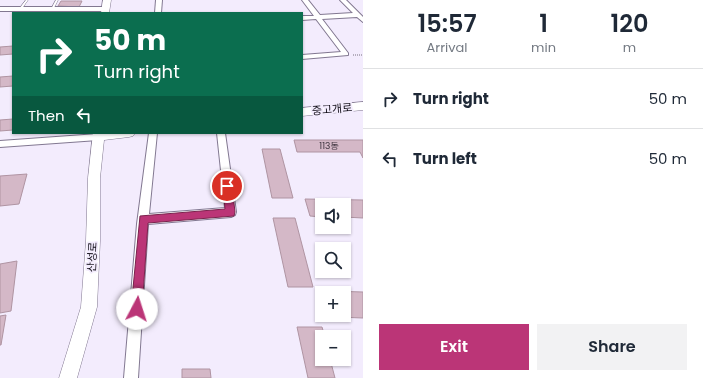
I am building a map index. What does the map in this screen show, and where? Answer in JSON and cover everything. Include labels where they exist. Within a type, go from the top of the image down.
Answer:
[{"type":"street","points":[[0,9],[105,11],[107,0]]},
{"type":"street","points":[[158,12],[159,0]]},
{"type":"street","points":[[303,57],[346,54],[305,0]]},
{"type":"street","points":[[343,0],[363,20]]},
{"type":"street","points":[[303,18],[358,15]]},
{"type":"street","name":"중고개로","points":[[303,112],[363,106]]},
{"type":"street","points":[[0,144],[114,134]]},
{"type":"street","points":[[131,378],[145,197],[153,134]]},
{"type":"street","points":[[144,219],[231,212],[221,134]]},
{"type":"street","name":"산성로","points":[[68,378],[90,307],[94,178],[98,135]]},
{"type":"lane","points":[[20,9],[27,0]]},
{"type":"lane","points":[[52,9],[57,0]]},
{"type":"building","points":[[61,1],[82,1],[79,7],[58,6]]},
{"type":"building","points":[[12,46],[12,54],[0,55],[0,47]]},
{"type":"building","points":[[12,76],[12,86],[0,87],[0,77]]},
{"type":"building","points":[[12,119],[12,130],[0,131],[0,120]]},
{"type":"building","points":[[294,140],[363,140],[363,158],[360,152],[297,152]]},
{"type":"building","points":[[262,149],[280,149],[293,198],[272,198]]},
{"type":"building","points":[[27,174],[19,204],[0,206],[0,176]]},
{"type":"building","points":[[305,199],[315,199],[315,216],[310,216]]},
{"type":"building","points":[[351,200],[363,200],[363,218],[351,217]]},
{"type":"building","points":[[273,218],[295,218],[313,287],[288,287]]},
{"type":"building","points":[[17,261],[11,311],[0,313],[0,264]]},
{"type":"building","points":[[351,292],[363,292],[363,318],[351,318]]},
{"type":"building","points":[[6,315],[1,345],[0,345],[0,316]]},
{"type":"building","points":[[297,327],[322,327],[323,330],[315,330],[315,366],[332,366],[335,378],[308,378]]},
{"type":"building","points":[[182,369],[210,369],[211,378],[182,378]]},
{"type":"route","points":[[137,309],[144,219],[231,212],[227,186]]}]
